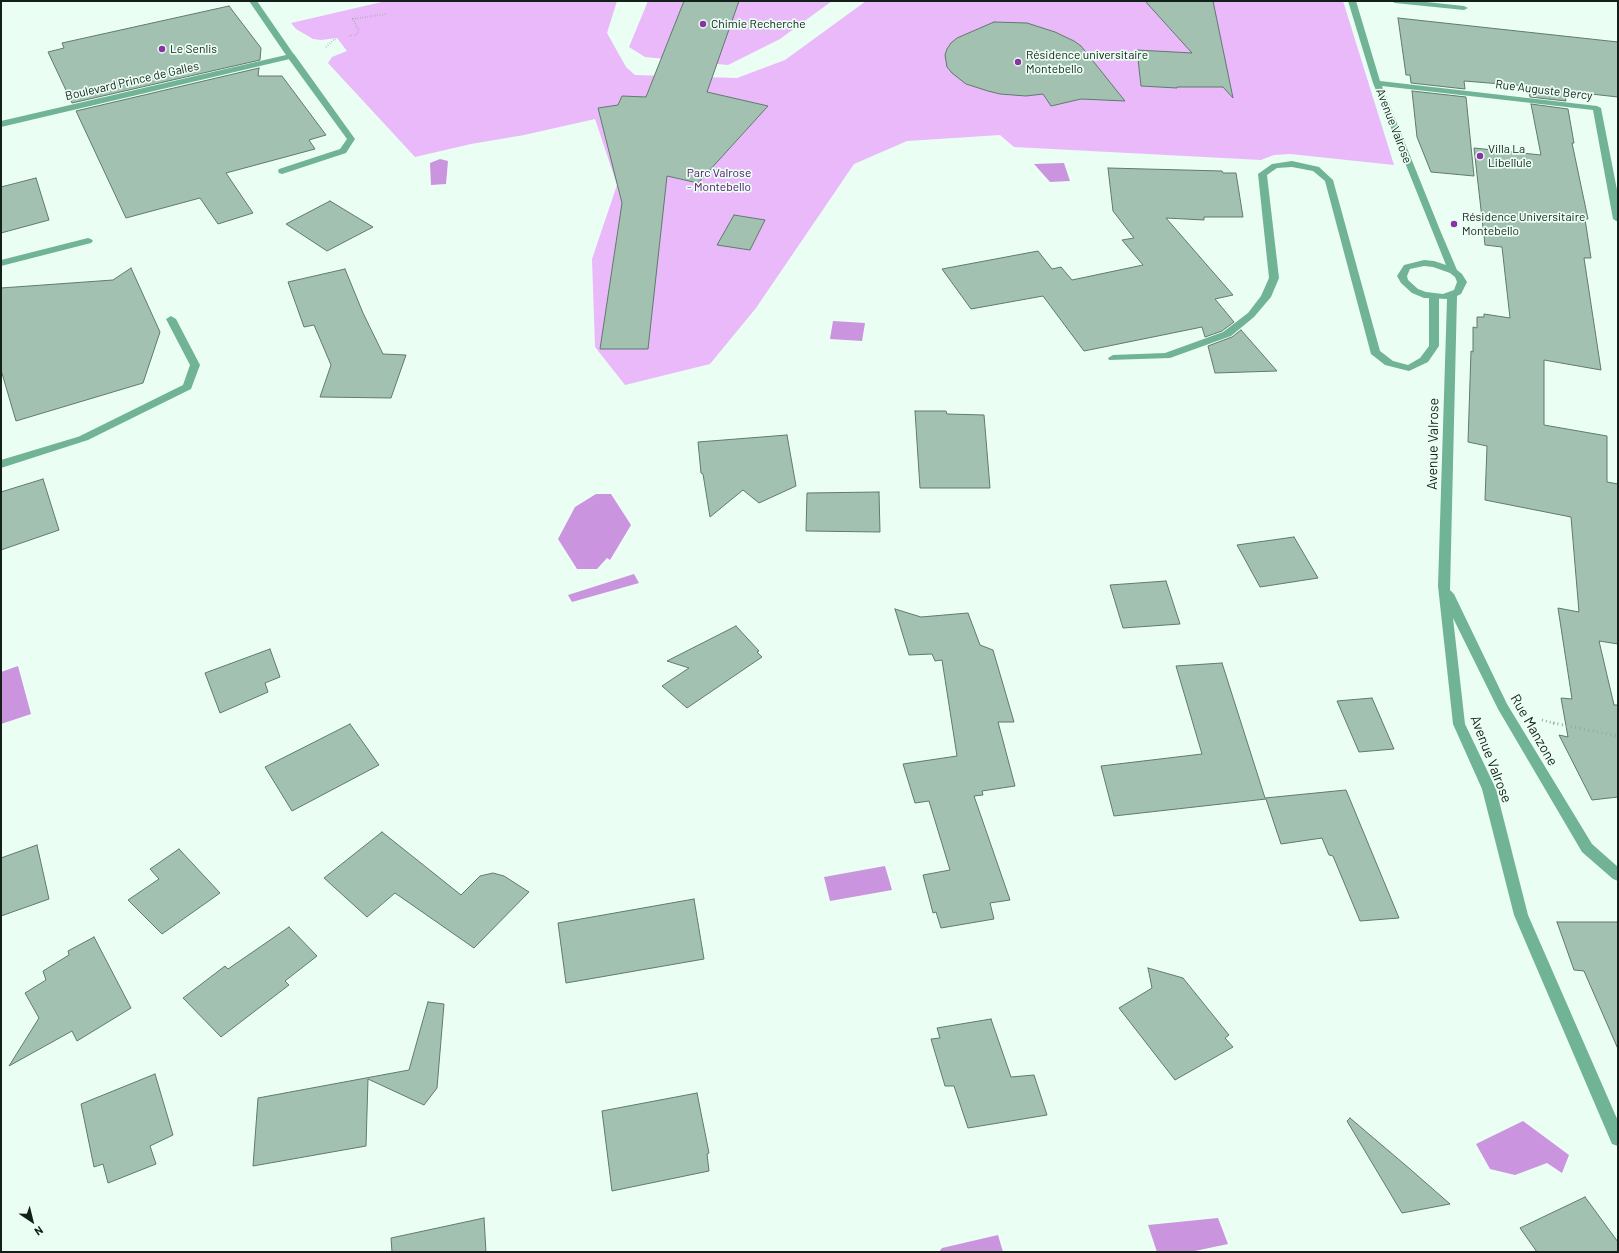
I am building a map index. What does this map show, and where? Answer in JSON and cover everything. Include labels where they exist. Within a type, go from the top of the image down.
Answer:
[{"type":"street","points":[[254,1],[291,56],[351,139],[343,151],[282,171]]},
{"type":"street","name":"Avenue Valrose","points":[[1352,1],[1377,83],[1435,230],[1453,272],[1459,276],[1462,282],[1458,292],[1452,295],[1444,586],[1459,724],[1489,789],[1521,915],[1618,1139]]},
{"type":"street","points":[[1395,1],[1464,8]]},
{"type":"street","name":"Boulevard Prince de Galles","points":[[1,124],[291,56]]},
{"type":"street","name":"Rue Auguste Bercy","points":[[1377,83],[1597,108],[1618,219]]},
{"type":"street","points":[[1113,358],[1166,356],[1227,334],[1251,315],[1266,297],[1274,278],[1262,174],[1275,166],[1292,164],[1316,169],[1329,180],[1375,352],[1389,363],[1409,368],[1424,360],[1434,346],[1434,296]]},
{"type":"street","points":[[1,263],[88,241]]},
{"type":"street","points":[[1452,295],[1434,296],[1424,294],[1408,286],[1404,282],[1402,276],[1404,271],[1411,266],[1424,263],[1434,264],[1453,272]]},
{"type":"street","points":[[1,464],[84,438],[187,387],[195,366],[171,319]]},
{"type":"street","name":"Rue Manzone","points":[[1444,586],[1502,706],[1587,848],[1618,875]]},
{"type":"path","points":[[349,36],[357,34],[359,31],[353,18],[386,14]]},
{"type":"path","points":[[326,47],[333,40],[338,39]]},
{"type":"path","points":[[1555,724],[1618,736]]},
{"type":"green space","name":"Parc Valrose - Montebello","points":[[386,1],[617,1],[607,33],[626,67],[635,75],[737,78],[785,60],[866,1],[1343,1],[1394,165],[1290,154],[1274,155],[1261,160],[1014,147],[1000,135],[907,141],[854,164],[756,308],[710,364],[625,385],[595,347],[592,259],[617,185],[595,119],[415,157],[328,63],[332,57],[347,51],[337,38],[321,40],[313,39],[296,29],[291,23]]},
{"type":"green space","points":[[648,1],[832,1],[780,39],[728,65],[645,57],[629,47]]},
{"type":"shaded area","points":[[440,159],[448,161],[446,184],[431,185],[430,163]]},
{"type":"shaded area","points":[[1064,163],[1070,181],[1050,182],[1034,164]]},
{"type":"shaded area","points":[[833,321],[865,323],[862,341],[830,339]]},
{"type":"shaded area","points":[[596,494],[611,494],[631,525],[610,560],[607,558],[597,569],[577,569],[558,539],[575,507]]},
{"type":"shaded area","points":[[634,574],[639,583],[572,602],[568,595]]},
{"type":"shaded area","points":[[18,666],[31,714],[1,724],[1,672]]},
{"type":"shaded area","points":[[885,866],[892,890],[830,901],[824,877]]},
{"type":"shaded area","points":[[1523,1121],[1569,1155],[1562,1173],[1547,1163],[1515,1175],[1490,1169],[1476,1144]]},
{"type":"shaded area","points":[[1218,1218],[1228,1244],[1190,1252],[1157,1252],[1148,1225]]},
{"type":"shaded area","points":[[998,1235],[1003,1252],[939,1252],[942,1248]]},
{"type":"building","points":[[684,1],[739,1],[707,92],[768,106],[698,183],[667,176],[648,349],[600,349],[622,203],[598,108],[618,105],[622,96],[646,97]]},
{"type":"building","points":[[1145,1],[1213,1],[1233,98],[1223,87],[1177,88],[1141,86],[1137,50],[1192,53]]},
{"type":"building","name":"Le Senlis","points":[[229,6],[261,48],[260,60],[72,103],[48,52],[64,48],[62,43]]},
{"type":"building","points":[[1398,18],[1618,42],[1618,97],[1564,91],[1566,101],[1530,97],[1527,86],[1464,81],[1465,89],[1411,83],[1410,75],[1406,75]]},
{"type":"building","name":"Résidence universitaire Montebello","points":[[994,22],[1027,23],[1055,32],[1074,41],[1081,46],[1125,101],[1081,99],[1051,106],[1043,94],[1026,96],[1000,94],[966,84],[947,67],[945,55],[947,49],[957,38]]},
{"type":"building","points":[[259,68],[258,76],[282,76],[326,135],[309,140],[315,149],[226,173],[253,213],[218,224],[200,198],[126,218],[76,111]]},
{"type":"building","points":[[1412,91],[1466,97],[1474,176],[1431,172],[1417,137]]},
{"type":"building","points":[[1531,104],[1568,109],[1574,143],[1572,143],[1588,219],[1585,219],[1591,258],[1584,258],[1601,370],[1544,360],[1544,425],[1607,436],[1607,482],[1618,484],[1618,644],[1599,641],[1614,705],[1618,705],[1618,797],[1592,800],[1559,735],[1568,737],[1561,698],[1572,699],[1558,608],[1579,612],[1571,517],[1485,500],[1487,446],[1468,442],[1473,327],[1477,328],[1477,317],[1484,317],[1484,314],[1510,318],[1502,247],[1485,245],[1474,148],[1541,155]]},
{"type":"building","points":[[1108,168],[1222,171],[1223,173],[1236,173],[1243,217],[1204,217],[1204,220],[1166,218],[1233,295],[1215,299],[1234,322],[1222,331],[1205,337],[1202,327],[1084,351],[1043,296],[971,309],[942,269],[1038,251],[1052,269],[1061,267],[1072,280],[1143,265],[1122,240],[1134,238],[1113,211]]},
{"type":"building","points":[[36,178],[49,220],[1,233],[1,187]]},
{"type":"building","points":[[330,201],[373,227],[327,251],[286,224]]},
{"type":"building","points":[[734,215],[765,220],[750,250],[717,245]]},
{"type":"building","points":[[131,268],[160,332],[143,383],[16,421],[1,370],[1,288],[113,280]]},
{"type":"building","points":[[345,269],[363,313],[383,354],[406,355],[391,398],[320,397],[331,365],[314,325],[304,327],[288,282]]},
{"type":"building","points":[[1241,330],[1277,371],[1215,373],[1208,346],[1232,337]]},
{"type":"building","points":[[915,411],[946,411],[947,414],[984,415],[990,488],[920,488]]},
{"type":"building","points":[[787,435],[796,486],[759,503],[743,490],[710,517],[703,474],[701,473],[698,442]]},
{"type":"building","points":[[43,479],[59,530],[1,550],[1,492]]},
{"type":"building","points":[[879,492],[880,532],[806,531],[807,493]]},
{"type":"building","points":[[1294,537],[1318,578],[1260,587],[1237,545]]},
{"type":"building","points":[[1166,581],[1180,624],[1123,628],[1110,585]]},
{"type":"building","points":[[895,609],[921,617],[968,613],[980,645],[993,650],[1014,722],[998,722],[1015,786],[982,791],[983,795],[974,796],[1010,900],[990,903],[994,919],[941,928],[936,912],[933,913],[923,875],[950,870],[929,801],[915,803],[903,764],[957,756],[942,660],[935,661],[932,654],[909,655]]},
{"type":"building","points":[[736,626],[759,651],[757,652],[762,657],[687,708],[662,686],[689,668],[667,661]]},
{"type":"building","points":[[270,649],[280,677],[265,683],[268,692],[220,713],[205,673]]},
{"type":"building","points":[[1222,663],[1265,798],[1346,790],[1399,918],[1360,921],[1333,856],[1329,855],[1322,838],[1281,844],[1266,799],[1114,816],[1101,766],[1202,754],[1176,666]]},
{"type":"building","points":[[1372,698],[1394,749],[1359,752],[1337,701]]},
{"type":"building","points":[[350,724],[379,765],[292,811],[265,767]]},
{"type":"building","points":[[382,832],[461,895],[480,876],[493,873],[504,876],[529,892],[474,948],[395,893],[367,917],[324,878]]},
{"type":"building","points":[[37,845],[49,899],[1,916],[1,858]]},
{"type":"building","points":[[179,849],[220,893],[162,934],[128,900],[159,879],[150,869]]},
{"type":"building","points":[[694,899],[704,959],[566,983],[558,923]]},
{"type":"building","points":[[1557,922],[1618,922],[1618,1049],[1584,971],[1574,970]]},
{"type":"building","points":[[289,927],[317,956],[285,981],[289,985],[221,1037],[183,998],[225,966],[228,969]]},
{"type":"building","points":[[94,937],[131,1008],[77,1041],[72,1031],[9,1066],[39,1018],[25,993],[46,980],[43,971],[69,955],[68,951]]},
{"type":"building","points":[[1148,968],[1183,978],[1229,1035],[1225,1038],[1233,1047],[1175,1080],[1119,1008],[1152,988]]},
{"type":"building","points":[[428,1002],[444,1004],[437,1088],[424,1105],[368,1079],[366,1146],[253,1166],[258,1098],[409,1070]]},
{"type":"building","points":[[991,1019],[1011,1077],[1034,1075],[1047,1115],[968,1128],[954,1086],[945,1086],[931,1039],[940,1038],[937,1028]]},
{"type":"building","points":[[155,1074],[173,1135],[150,1146],[156,1164],[108,1183],[103,1164],[94,1167],[81,1104]]},
{"type":"building","points":[[697,1093],[709,1153],[707,1154],[709,1171],[612,1191],[602,1111]]},
{"type":"building","points":[[1350,1118],[1450,1204],[1402,1213],[1347,1121]]},
{"type":"building","points":[[1585,1197],[1618,1242],[1618,1252],[1537,1252],[1520,1228]]},
{"type":"building","points":[[484,1218],[486,1252],[392,1252],[391,1238]]},
{"type":"place","name":"Chimie Recherche","points":[[703,24]]},
{"type":"place","name":"Le Senlis","points":[[162,49]]},
{"type":"place","name":"Résidence universitaire Montebello","points":[[1018,62]]},
{"type":"place","name":"Villa La Libellule","points":[[1480,156]]},
{"type":"place","name":"Résidence Universitaire Montebello","points":[[1454,224]]}]
